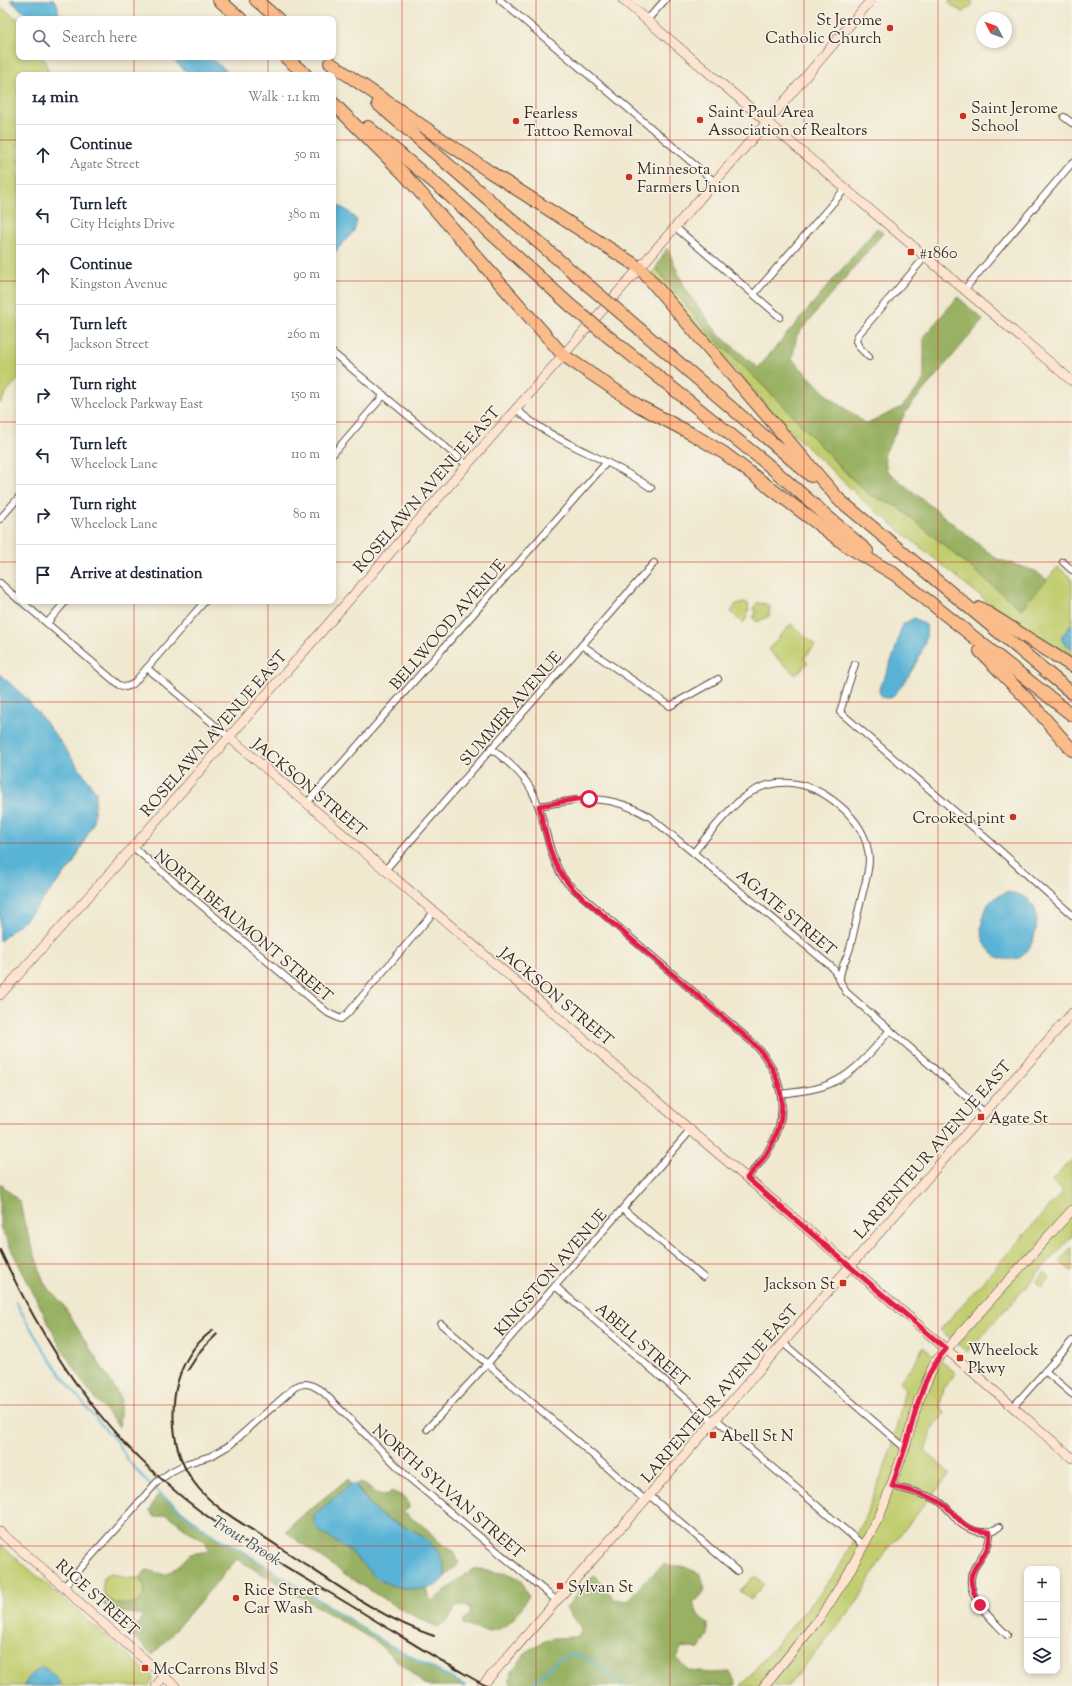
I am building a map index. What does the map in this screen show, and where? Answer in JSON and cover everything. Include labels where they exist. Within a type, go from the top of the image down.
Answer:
[{"type":"highway","points":[[219,0],[238,16]]},
{"type":"highway","points":[[256,0],[275,16]]},
{"type":"highway","points":[[288,60],[302,72]]},
{"type":"highway","points":[[327,60],[477,163],[640,268],[841,502]]},
{"type":"highway","points":[[327,60],[841,502],[1072,693]]},
{"type":"highway","points":[[336,101],[450,196],[571,306],[766,463],[894,574],[1072,715]]},
{"type":"highway","points":[[336,106],[404,174],[563,355],[639,406],[724,453],[847,546],[894,574]]},
{"type":"highway","points":[[939,583],[1072,666]]},
{"type":"highway","points":[[946,616],[1032,704],[1072,750]]},
{"type":"street","points":[[500,0],[715,182]]},
{"type":"street","points":[[623,0],[1072,381]]},
{"type":"street","points":[[647,20],[665,0]]},
{"type":"street","name":"ROSELAWN AVENUE EAST","points":[[0,995],[133,847],[640,268],[871,0]]},
{"type":"street","points":[[1064,117],[1072,123]]},
{"type":"street","points":[[964,290],[1072,163]]},
{"type":"street","points":[[754,294],[845,189]]},
{"type":"street","points":[[675,227],[780,317]]},
{"type":"street","points":[[869,357],[856,341],[858,335],[926,257]]},
{"type":"street","points":[[336,355],[467,465]]},
{"type":"street","points":[[336,451],[384,395]]},
{"type":"street","points":[[516,409],[540,428],[626,471],[651,488]]},
{"type":"street","name":"BELLWOOD AVENUE","points":[[307,803],[607,462]]},
{"type":"street","points":[[0,519],[16,500]]},
{"type":"street","name":"SUMMER AVENUE","points":[[385,870],[654,562]]},
{"type":"street","points":[[1063,562],[1072,570]]},
{"type":"street","points":[[0,583],[16,597]]},
{"type":"street","points":[[25,604],[121,686],[131,686],[202,604]]},
{"type":"street","points":[[47,623],[63,604]]},
{"type":"street","points":[[582,645],[670,706],[718,679]]},
{"type":"street","points":[[855,664],[840,712],[995,846],[1072,915]]},
{"type":"street","name":"JACKSON STREET","points":[[147,668],[850,1265],[1072,1458]]},
{"type":"street","points":[[491,748],[521,774],[534,795],[539,806],[554,862],[567,883],[752,1042],[769,1061],[777,1077],[781,1094],[781,1119],[774,1142],[768,1152],[747,1178]]},
{"type":"street","points":[[694,852],[738,802],[747,795],[765,786],[785,783],[804,785],[825,794],[845,810],[859,826],[864,837],[869,859],[850,949],[841,968],[840,981]]},
{"type":"street","name":"AGATE STREET","points":[[539,806],[577,799],[602,799],[626,805],[650,817],[833,968],[846,992],[984,1112]]},
{"type":"street","name":"NORTH BEAUMONT STREET","points":[[133,847],[328,1013],[341,1019],[434,912]]},
{"type":"street","name":"LARPENTEUR AVENUE EAST","points":[[483,1685],[1072,1013]]},
{"type":"street","points":[[781,1094],[820,1088],[843,1078],[861,1063],[890,1030]]},
{"type":"street","name":"KINGSTON AVENUE","points":[[428,1429],[488,1363],[691,1130]]},
{"type":"street","points":[[623,1209],[703,1277]]},
{"type":"street","points":[[767,1682],[822,1615],[864,1546],[880,1515],[892,1486],[918,1402],[935,1362],[1072,1210]]},
{"type":"street","name":"ABELL STREET","points":[[555,1286],[864,1546]]},
{"type":"street","points":[[441,1324],[647,1498],[737,1571]]},
{"type":"street","points":[[1013,1407],[1072,1340]]},
{"type":"street","points":[[783,1342],[905,1448]]},
{"type":"street","points":[[1045,1371],[1072,1394]]},
{"type":"street","name":"NORTH SYLVAN STREET","points":[[64,1587],[157,1482],[172,1471],[188,1463],[211,1456],[230,1445],[295,1387],[302,1383],[323,1392],[408,1477],[556,1601]]},
{"type":"street","points":[[892,1486],[938,1500],[967,1527],[980,1532],[990,1532],[1000,1527]]},
{"type":"street","name":"RICE STREET","points":[[0,1532],[175,1686]]},
{"type":"street","points":[[990,1532],[988,1547],[972,1573],[970,1585],[980,1605],[1007,1635]]},
{"type":"street","points":[[156,1686],[164,1676]]},
{"type":"green space","points":[[950,0],[971,0],[973,4],[963,13],[949,3]]},
{"type":"green space","points":[[0,7],[16,18],[16,60],[44,60],[49,72],[16,72],[16,382],[8,390],[0,404]]},
{"type":"green space","points":[[877,228],[883,233],[797,335],[792,359],[829,397],[867,424],[902,407],[924,381],[924,336],[958,297],[983,320],[906,411],[884,455],[887,471],[997,559],[1035,571],[1047,580],[1021,609],[897,506],[870,495],[842,469],[785,407],[711,335],[656,268],[667,248],[686,290],[718,334],[758,368]]},
{"type":"green space","points":[[656,268],[711,335],[785,407],[842,469],[870,495],[897,506],[1021,609],[1058,567],[1072,579],[1072,624],[1062,636],[1072,649],[1072,662],[1022,630],[865,502],[778,419],[651,274]]},
{"type":"green space","points":[[745,602],[748,604],[749,610],[747,612],[746,620],[742,623],[731,612],[736,604]]},
{"type":"green space","points":[[757,603],[766,604],[770,607],[769,616],[757,622],[753,618],[756,613],[753,609]]},
{"type":"green space","points":[[791,624],[815,645],[804,658],[808,662],[796,675],[768,650]]},
{"type":"green space","points":[[1072,1159],[1072,1236],[967,1352],[940,1330],[1063,1191],[1052,1181]]},
{"type":"green space","points":[[0,1183],[20,1202],[24,1222],[44,1283],[62,1303],[121,1399],[119,1427],[89,1391],[61,1348],[0,1227]]},
{"type":"green space","points":[[1072,1248],[1072,1272],[1059,1261]]},
{"type":"green space","points":[[1045,1272],[1050,1277],[1042,1287],[1036,1282]]},
{"type":"green space","points":[[923,1347],[956,1373],[944,1388],[940,1406],[945,1414],[934,1425],[925,1451],[950,1474],[884,1554],[858,1601],[788,1686],[741,1686],[837,1571],[866,1515],[892,1447],[905,1389],[899,1382],[915,1363]]},
{"type":"green space","points":[[349,1478],[351,1484],[315,1514],[321,1532],[351,1552],[376,1578],[407,1589],[427,1589],[431,1602],[473,1569],[509,1574],[520,1579],[528,1596],[513,1619],[502,1628],[496,1630],[480,1630],[462,1623],[471,1612],[469,1607],[460,1606],[456,1608],[447,1621],[437,1627],[378,1596],[286,1532],[295,1521]]},
{"type":"green space","points":[[361,1482],[376,1493],[386,1496],[391,1491],[406,1499],[409,1504],[409,1508],[403,1512],[426,1528],[443,1545],[454,1551],[459,1563],[445,1577],[445,1566],[420,1534],[379,1514],[356,1485]]},
{"type":"green space","points":[[160,1493],[215,1537],[236,1547],[391,1646],[467,1686],[426,1686],[375,1641],[237,1559],[153,1655],[128,1632],[133,1626],[140,1623],[142,1616],[116,1611],[103,1604],[104,1596],[113,1602],[121,1604],[141,1601],[145,1588],[140,1578],[146,1570],[166,1575],[190,1554],[209,1551],[206,1542],[201,1540],[173,1519],[165,1515],[155,1517],[150,1511],[155,1499]]},
{"type":"green space","points":[[0,1544],[151,1675],[153,1678],[149,1686],[0,1686]]},
{"type":"green space","points":[[663,1565],[682,1566],[701,1574],[705,1591],[693,1604],[699,1616],[708,1624],[708,1635],[699,1649],[682,1647],[676,1657],[690,1671],[711,1673],[730,1672],[736,1686],[513,1686],[510,1682],[511,1672],[526,1653],[538,1644],[553,1638],[574,1637],[580,1635],[579,1624],[566,1608],[586,1582],[594,1575],[605,1586],[614,1599],[628,1601],[642,1584]]},
{"type":"green space","points":[[112,1573],[125,1578],[140,1578],[145,1588],[141,1601],[124,1605],[116,1604],[107,1599],[104,1595],[103,1585],[105,1575]]},
{"type":"green space","points":[[754,1576],[764,1584],[751,1600],[740,1591]]},
{"type":"water","points":[[10,0],[54,0],[58,6],[58,16],[28,16]]},
{"type":"water","points":[[173,60],[213,60],[228,72],[187,72]]},
{"type":"water","points":[[336,206],[348,211],[357,220],[354,231],[336,251]]},
{"type":"water","points":[[914,618],[926,625],[927,633],[925,643],[916,664],[897,692],[891,698],[883,697],[879,691],[894,654],[902,625]]},
{"type":"water","points":[[1072,624],[1072,649],[1062,641],[1062,636]]},
{"type":"water","points":[[0,674],[27,699],[60,741],[96,792],[93,823],[73,864],[31,914],[0,941]]},
{"type":"water","points":[[1007,892],[1021,895],[1032,903],[1035,909],[1037,923],[1034,939],[1027,952],[1015,959],[1003,959],[994,955],[986,946],[981,932],[988,905],[995,898]]},
{"type":"water","points":[[351,1484],[356,1485],[369,1504],[379,1514],[388,1520],[420,1535],[433,1546],[442,1560],[445,1577],[437,1585],[427,1589],[407,1589],[388,1584],[376,1578],[351,1552],[321,1532],[313,1524],[315,1514]]},
{"type":"water","points":[[42,1667],[54,1675],[61,1686],[24,1686],[31,1675]]},
{"type":"waterway","name":"Trout Brook","points":[[16,1302],[37,1339],[74,1392],[115,1440],[132,1465],[171,1503],[214,1536],[236,1547],[391,1646],[466,1686]]},
{"type":"waterway","name":"Trout Brook","points":[[530,1686],[559,1659],[573,1654],[584,1657],[625,1686]]},
{"type":"railway","points":[[0,1250],[39,1325],[60,1360],[83,1393],[108,1425],[166,1484],[200,1511],[253,1547],[487,1686]]},
{"type":"railway","points":[[213,1330],[195,1347],[182,1368],[174,1401],[175,1435],[185,1467],[193,1481],[211,1501],[233,1518],[354,1596],[393,1619],[434,1636]]},
{"type":"railway","points":[[188,1370],[201,1350],[217,1334]]},
{"type":"place","name":"St Jerome Catholic Church","points":[[890,28]]},
{"type":"place","name":"Saint Jerome School","points":[[963,116]]},
{"type":"place","name":"Saint Paul Area Association of Realtors","points":[[700,120]]},
{"type":"place","name":"Fearless Tattoo Removal","points":[[516,121]]},
{"type":"place","name":"Minnesota Farmers Union","points":[[629,177]]},
{"type":"place","name":"#1860","points":[[911,252]]},
{"type":"place","name":"Crooked pint","points":[[1013,817]]},
{"type":"place","name":"Agate St","points":[[981,1117]]},
{"type":"place","name":"Jackson St","points":[[843,1283]]},
{"type":"place","name":"Wheelock Pkwy","points":[[960,1358]]},
{"type":"place","name":"Abell St N","points":[[713,1435]]},
{"type":"place","name":"Sylvan St","points":[[560,1586]]},
{"type":"place","name":"Rice Street Car Wash","points":[[236,1598]]},
{"type":"place","name":"McCarrons Blvd S","points":[[145,1668]]},
{"type":"route","points":[[589,799],[577,799],[539,806],[554,862],[560,873],[576,892],[762,1051],[774,1071],[779,1083],[781,1094],[781,1119],[774,1142],[768,1152],[747,1178],[946,1349],[935,1362],[927,1378],[892,1486],[938,1500],[956,1517],[959,1522],[967,1527],[980,1532],[990,1532],[988,1547],[975,1566],[970,1580],[970,1585],[980,1605]]}]
